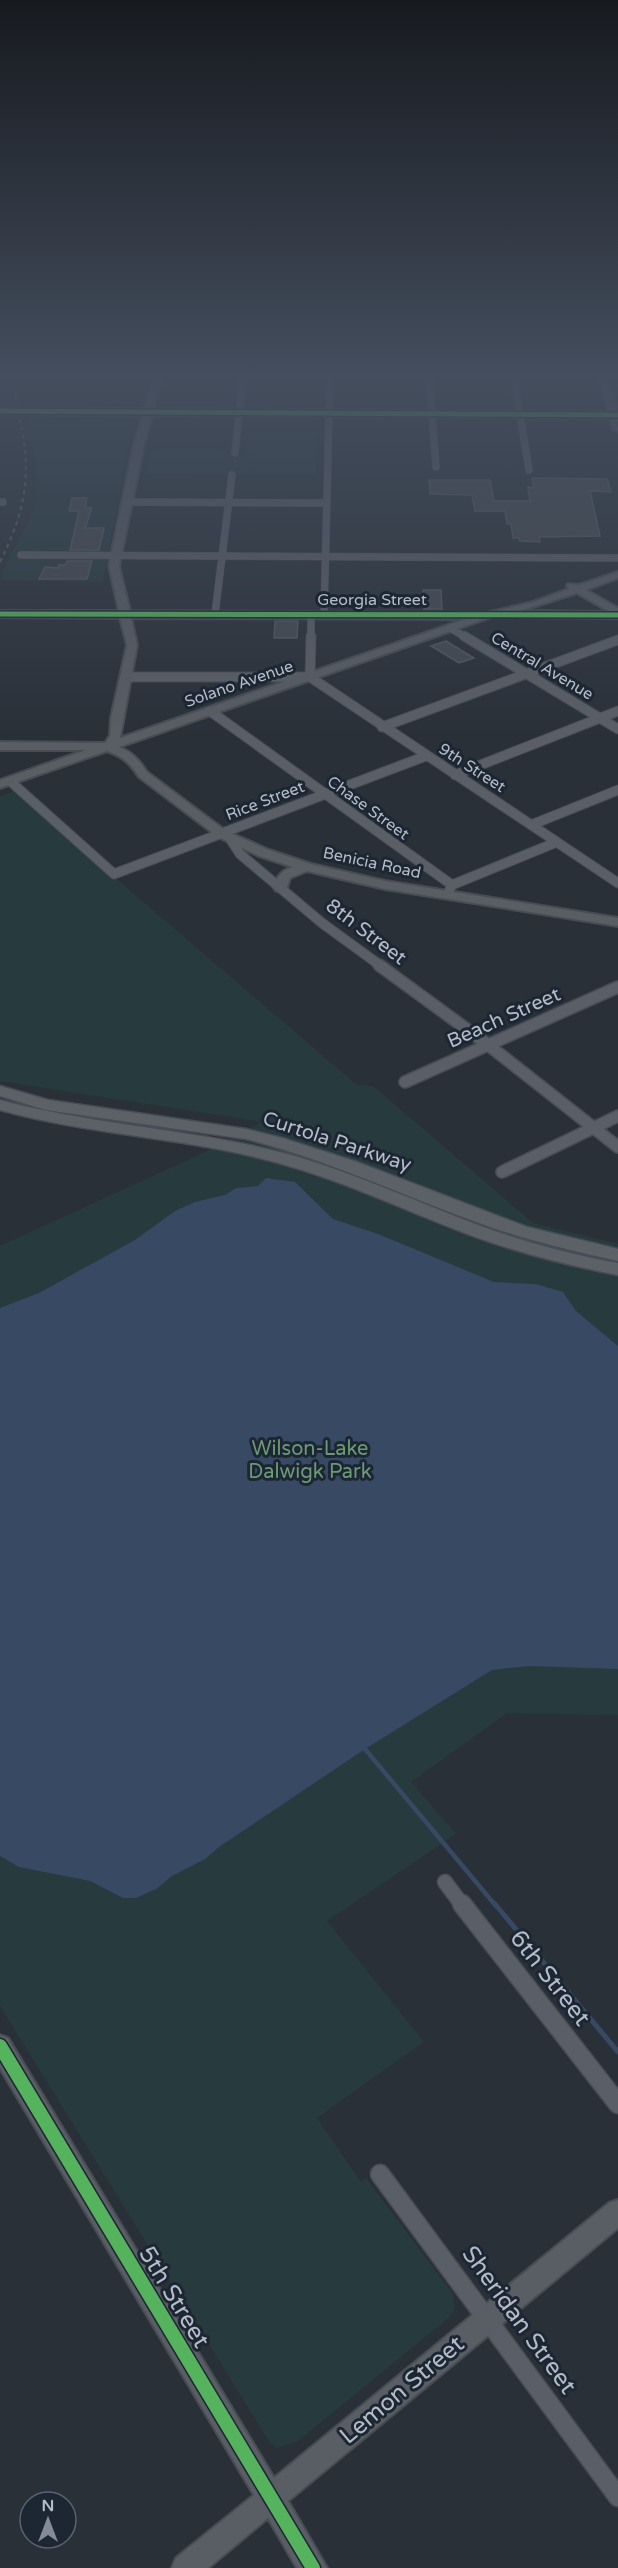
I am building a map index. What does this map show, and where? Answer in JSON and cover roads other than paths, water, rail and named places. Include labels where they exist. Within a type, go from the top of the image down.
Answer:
[{"type":"main road","name":"Curtola Parkway","points":[[0,1091],[64,1108],[246,1134],[278,1142],[332,1159],[518,1230],[556,1242],[618,1255]]},
{"type":"main road","name":"Curtola Parkway","points":[[0,1105],[52,1120],[207,1141],[264,1152],[302,1163],[504,1240],[573,1260],[618,1269]]},
{"type":"street","points":[[0,746],[108,747],[116,736],[117,718],[132,645],[115,576],[127,497]]},
{"type":"street","points":[[215,614],[230,497]]},
{"type":"street","points":[[324,615],[326,497]]},
{"type":"street","points":[[126,502],[326,503]]},
{"type":"street","points":[[21,555],[222,554],[618,558]]},
{"type":"street","name":"Solano Avenue","points":[[5,782],[488,615],[536,604],[618,566]]},
{"type":"street","name":"Solano Avenue","points":[[488,615],[496,609],[618,575]]},
{"type":"street","points":[[573,586],[618,614]]},
{"type":"street","points":[[536,604],[537,608],[554,614]]},
{"type":"street","name":"Georgia Street","points":[[0,612],[416,616],[618,614]]},
{"type":"street","points":[[131,635],[142,626],[148,614]]},
{"type":"street","points":[[126,677],[310,677],[310,615]]},
{"type":"street","points":[[416,616],[438,624],[446,630]]},
{"type":"street","name":"Central Avenue","points":[[446,630],[618,729]]},
{"type":"street","points":[[382,727],[618,640]]},
{"type":"street","name":"9th Street","points":[[310,677],[617,881]]},
{"type":"street","name":"Chase Street","points":[[210,711],[450,890]]},
{"type":"street","points":[[455,775],[618,711]]},
{"type":"street","points":[[117,718],[131,730],[150,732]]},
{"type":"street","points":[[36,746],[55,754],[56,759],[51,766]]},
{"type":"street","name":"Benicia Road","points":[[108,747],[106,754],[128,768],[143,774],[226,837],[264,853],[307,867],[385,885],[450,890],[618,922]]},
{"type":"street","name":"Rice Street","points":[[5,782],[114,874],[226,837],[323,794],[426,756]]},
{"type":"street","points":[[531,825],[618,790]]},
{"type":"street","name":"8th Street","points":[[226,837],[240,854],[322,923],[487,1044],[618,1147]]},
{"type":"street","points":[[450,890],[557,842]]},
{"type":"street","points":[[281,888],[281,880],[285,875],[307,867]]},
{"type":"street","name":"Beach Street","points":[[405,1082],[618,987]]},
{"type":"street","points":[[502,1172],[618,1116]]},
{"type":"street","name":"6th Street","points":[[445,1882],[618,2104]]},
{"type":"street","name":"5th Street","points":[[0,2046],[313,2568]]},
{"type":"street","name":"Sheridan Street","points":[[380,2174],[618,2497]]},
{"type":"street","name":"Lemon Street","points":[[186,2568],[618,2212]]},
{"type":"water","points":[[266,1178],[295,1182],[333,1219],[378,1234],[494,1282],[536,1284],[563,1292],[576,1311],[618,1346],[618,1669],[529,1666],[492,1670],[365,1749],[219,1847],[205,1859],[172,1876],[156,1889],[136,1898],[123,1898],[90,1881],[19,1867],[0,1856],[0,1308],[39,1293],[135,1240],[175,1211],[195,1202],[225,1195],[236,1188],[258,1186]]},
{"type":"waterway","points":[[365,1749],[496,1906]]},
{"type":"waterway","points":[[495,1904],[618,2052]]},
{"type":"railway","points":[[0,562],[12,536],[23,497]]},
{"type":"park label","name":"Wilson-Lake Dalwigk Park","points":[[310,1460]]}]
